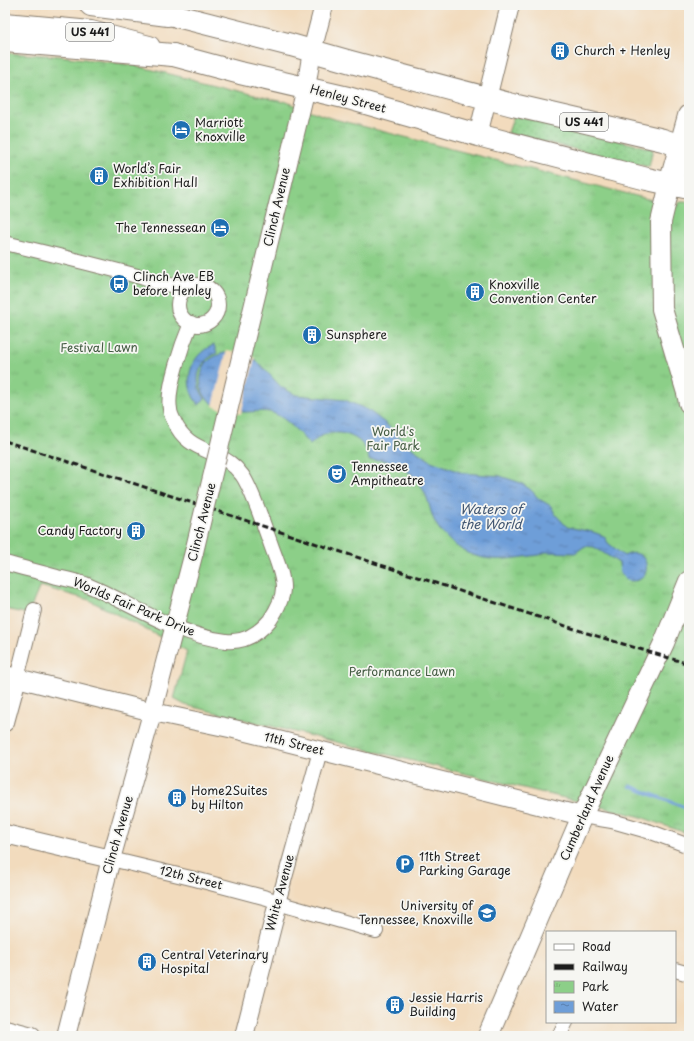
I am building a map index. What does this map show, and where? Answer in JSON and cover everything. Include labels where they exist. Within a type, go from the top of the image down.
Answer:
[{"type":"main road","name":"US 441","points":[[91,5],[177,16],[312,50],[351,62],[487,98],[663,140],[685,148]]},
{"type":"main road","points":[[147,5],[177,16]]},
{"type":"main road","name":"Henley Street","points":[[5,24],[91,32],[240,73],[348,98],[478,135],[679,186]]},
{"type":"main road","points":[[5,41],[173,55]]},
{"type":"main road","points":[[688,397],[662,309],[662,222],[679,186],[689,116]]},
{"type":"main road","name":"Cumberland Avenue","points":[[488,1036],[582,816],[664,643],[689,581]]},
{"type":"street","name":"Clinch Avenue","points":[[66,1036],[111,859],[176,627],[306,88],[312,50],[324,5]]},
{"type":"street","points":[[478,135],[510,5]]},
{"type":"street","points":[[5,243],[131,274],[174,287],[198,285],[205,286],[210,289],[217,300],[218,306],[216,313],[208,322],[201,324],[191,323],[183,318],[169,294],[153,281]]},
{"type":"street","points":[[180,313],[178,306],[179,300],[183,293],[192,286]]},
{"type":"street","name":"Worlds Fair Park Drive","points":[[5,563],[84,584],[176,627],[226,641],[236,641],[247,638],[256,633],[271,618],[280,603],[283,589],[279,568],[243,476],[225,460],[194,446],[185,437],[175,423],[170,409],[170,394],[184,341],[191,323]]},
{"type":"street","points":[[5,722],[11,676],[34,610]]},
{"type":"street","name":"11th Street","points":[[11,676],[582,816]]},
{"type":"street","name":"White Avenue","points":[[244,1036],[278,903],[320,751]]},
{"type":"street","points":[[582,816],[612,821],[651,832],[689,846]]},
{"type":"street","name":"12th Street","points":[[5,834],[195,878],[376,931]]},
{"type":"street","points":[[676,970],[689,974]]},
{"type":"street","points":[[559,1036],[566,1023]]},
{"type":"street","points":[[5,1029],[32,1036]]},
{"type":"green space","name":"World's Fair Park","points":[[5,53],[60,56],[133,65],[283,102],[284,101],[330,118],[675,207],[680,202],[689,202],[689,834],[638,816],[185,705],[174,699],[187,651],[89,600],[40,586],[28,614],[5,609]]},
{"type":"green space","points":[[514,115],[653,149],[649,167],[508,133]]},
{"type":"water","points":[[214,345],[217,353],[205,361],[199,372],[199,385],[205,398],[199,405],[193,397],[190,388],[190,371],[199,355],[205,349]]},
{"type":"water","name":"Waters of the World","points":[[231,352],[256,360],[281,387],[296,395],[345,400],[368,410],[385,423],[410,447],[431,461],[463,473],[500,476],[521,483],[531,490],[539,499],[551,506],[555,514],[567,527],[593,532],[604,536],[608,543],[624,556],[633,553],[640,555],[644,560],[646,572],[642,578],[636,581],[626,580],[620,573],[619,563],[594,547],[585,546],[575,553],[545,552],[540,555],[500,559],[484,558],[464,551],[448,539],[439,529],[423,489],[412,475],[396,464],[388,461],[369,460],[365,447],[354,438],[341,433],[326,434],[319,437],[310,445],[288,423],[273,413],[263,411],[246,412],[226,410],[209,401],[201,387],[201,376],[204,366],[214,357]]},
{"type":"pier","points":[[227,350],[247,354],[255,358],[241,414],[225,411],[213,406]]},
{"type":"waterway","points":[[630,786],[689,809]]},
{"type":"railway","points":[[5,441],[587,633],[689,664]]},
{"type":"place","name":"Church + Henley","points":[[560,51]]},
{"type":"place","name":"Marriott Knoxville","points":[[181,130]]},
{"type":"place","name":"World’s Fair Exhibition Hall","points":[[99,176]]},
{"type":"place","name":"The Tennessean","points":[[220,228]]},
{"type":"place","name":"Clinch Ave EB before Henley","points":[[119,284]]},
{"type":"place","name":"Knoxville Convention Center","points":[[475,292]]},
{"type":"place","name":"Sunsphere","points":[[312,335]]},
{"type":"place","name":"Tennessee Ampitheatre","points":[[337,474]]},
{"type":"place","name":"Candy Factory","points":[[136,531]]},
{"type":"place","name":"Home2Suites by Hilton","points":[[177,798]]},
{"type":"place","name":"11th Street Parking Garage","points":[[405,864]]},
{"type":"place","name":"University of Tennessee, Knoxville","points":[[487,913]]},
{"type":"place","name":"Central Veterinary Hospital","points":[[147,962]]},
{"type":"place","name":"Jessie Harris Building","points":[[395,1005]]},
{"type":"park label","name":"Festival Lawn","points":[[99,348]]},
{"type":"park label","name":"Performance Lawn","points":[[402,672]]}]
